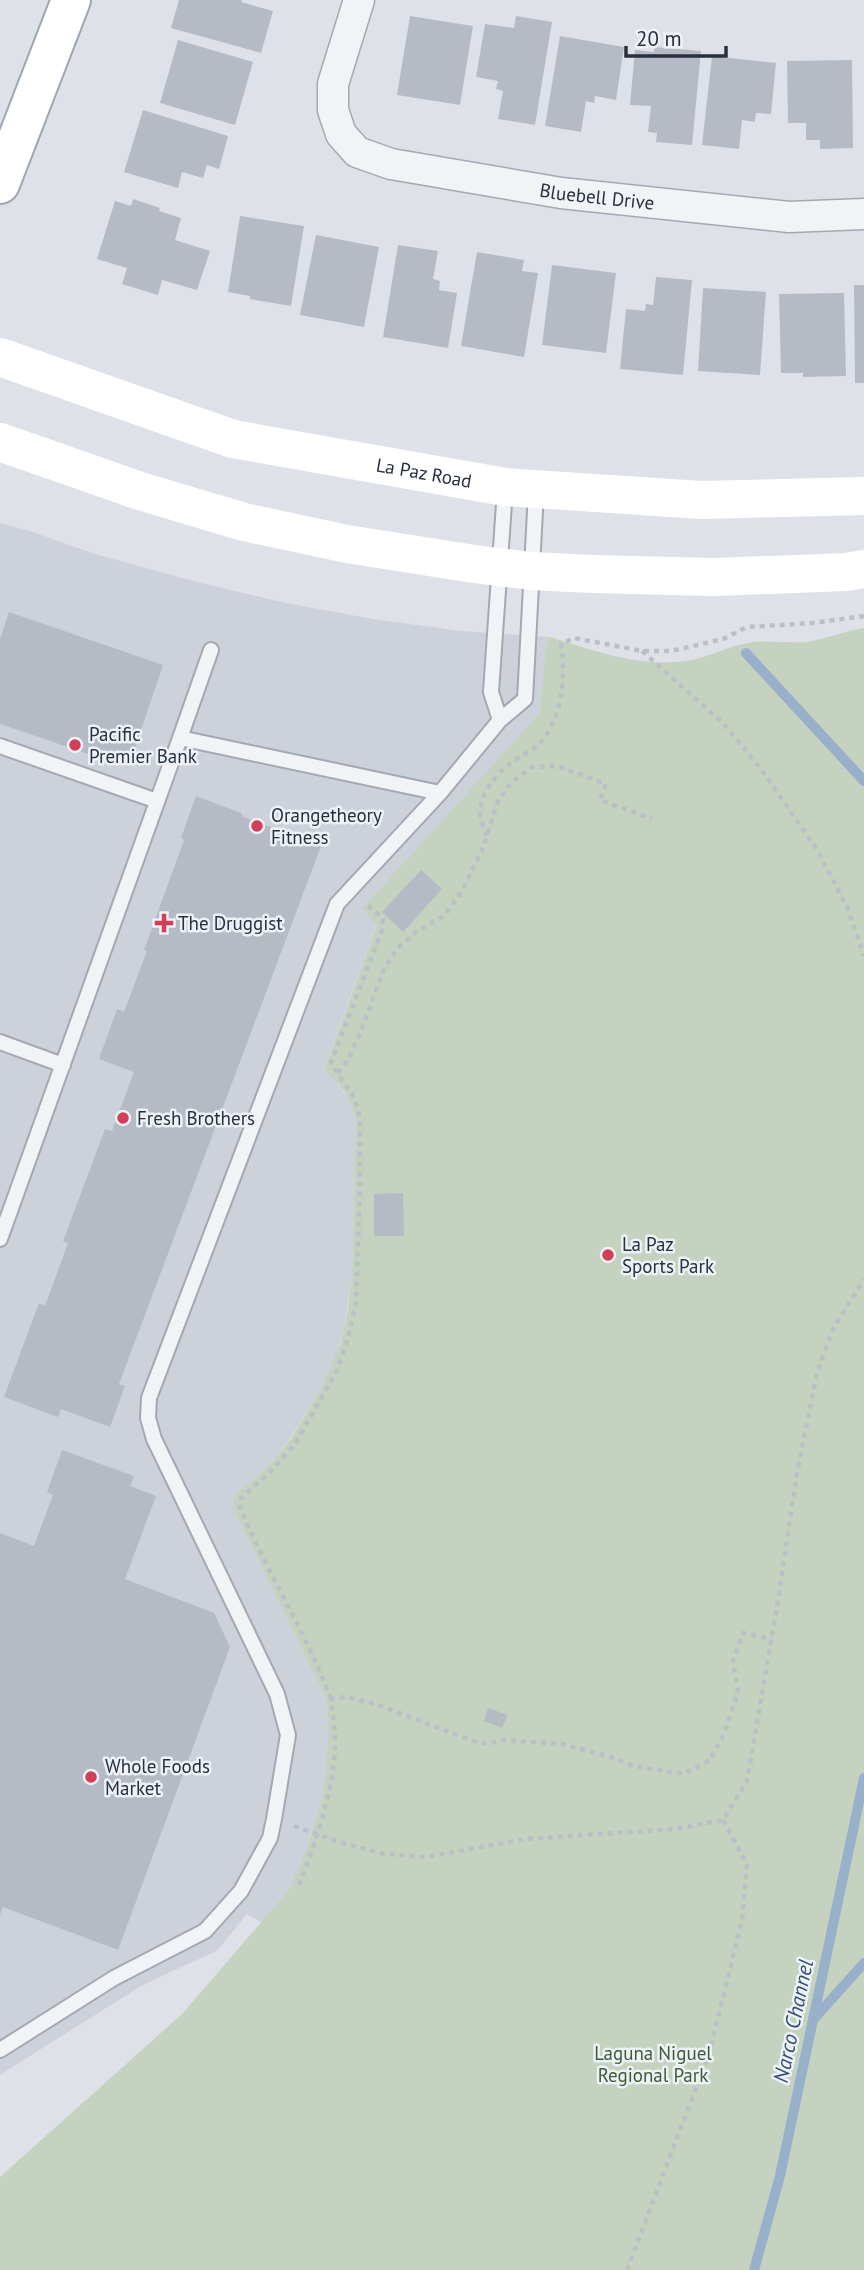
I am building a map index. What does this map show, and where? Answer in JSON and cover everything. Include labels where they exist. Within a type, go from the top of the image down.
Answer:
[{"type":"main road","points":[[0,184],[71,0]]},
{"type":"main road","name":"La Paz Road","points":[[0,357],[233,439],[521,489],[701,500],[864,496]]},
{"type":"main road","points":[[0,442],[140,491],[244,522],[348,544],[516,569],[713,578],[864,569]]},
{"type":"street","name":"Bluebell Drive","points":[[359,0],[333,84],[333,110],[341,134],[357,152],[391,164],[561,193],[789,218],[864,214]]},
{"type":"lane","points":[[0,2050],[114,1978],[205,1931],[241,1891],[270,1838],[288,1735],[277,1693],[155,1439],[148,1418],[149,1398],[337,904],[440,793],[500,720],[525,699],[516,569],[521,489]]},
{"type":"lane","points":[[500,720],[491,692],[516,569],[521,489]]},
{"type":"lane","points":[[0,1236],[211,650]]},
{"type":"lane","points":[[180,738],[440,793]]},
{"type":"lane","points":[[0,746],[157,801]]},
{"type":"lane","points":[[0,1042],[62,1065]]},
{"type":"path","points":[[487,836],[480,817],[486,791],[503,768],[540,744],[554,721],[561,700],[561,644],[574,638],[642,651],[671,651],[723,639],[747,627],[813,623],[864,615]]},
{"type":"path","points":[[642,651],[722,722],[761,769],[818,851],[848,909],[864,956]]},
{"type":"path","points":[[338,1073],[348,1060],[384,969],[397,948],[416,932],[445,915],[462,891],[478,860],[497,803],[510,783],[532,767],[556,766],[606,784],[600,800],[652,819]]},
{"type":"path","points":[[299,1885],[326,1805],[335,1745],[331,1699],[239,1505],[241,1498],[270,1472],[295,1444],[335,1374],[345,1349],[353,1315],[358,1280],[360,1119],[355,1099],[331,1063],[382,930],[383,919],[351,890]]},
{"type":"path","points":[[274,1819],[342,1843],[384,1854],[426,1857],[526,1839],[676,1829],[723,1820],[747,1781],[797,1473],[817,1373],[833,1329],[864,1279]]},
{"type":"path","points":[[331,1699],[346,1697],[376,1704],[487,1744],[503,1740],[561,1744],[634,1766],[683,1774],[709,1761],[724,1734],[738,1692],[733,1661],[743,1633],[772,1639]]},
{"type":"path","points":[[626,2270],[709,2054],[741,1920],[747,1864],[723,1820]]},
{"type":"shaded area","points":[[0,523],[95,554],[286,603],[461,631],[550,637],[545,651],[540,713],[377,924],[346,1008],[324,1069],[353,1106],[356,1119],[352,1275],[344,1328],[336,1358],[290,1439],[264,1470],[236,1494],[232,1506],[324,1695],[328,1709],[325,1780],[306,1850],[289,1890],[266,1925],[247,1914],[218,1950],[141,1986],[0,2075]]},
{"type":"green space","name":"La Paz Sports Park","points":[[864,628],[864,2270],[0,2270],[0,2177],[182,2014],[289,1890],[317,1817],[325,1780],[328,1709],[324,1695],[232,1506],[236,1494],[264,1470],[291,1439],[324,1382],[341,1343],[352,1275],[356,1119],[344,1092],[324,1070],[377,925],[362,909],[540,713],[545,651],[550,637],[620,657],[674,662],[692,660],[748,643],[812,641]]},
{"type":"building","points":[[179,0],[242,0],[241,2],[273,11],[261,53],[171,28]]},
{"type":"building","points":[[410,16],[473,26],[460,105],[397,95]]},
{"type":"building","points":[[516,16],[552,22],[535,125],[498,119],[503,91],[496,89],[498,81],[476,77],[485,24],[514,28]]},
{"type":"building","points":[[560,36],[624,47],[616,100],[595,96],[594,103],[586,101],[581,132],[545,126]]},
{"type":"building","points":[[178,40],[253,62],[235,125],[160,103]]},
{"type":"building","points":[[655,47],[701,51],[692,145],[656,142],[657,133],[648,132],[651,106],[630,105],[635,50],[654,52]]},
{"type":"building","points":[[712,56],[776,63],[771,114],[756,113],[755,122],[742,120],[739,149],[702,145]]},
{"type":"building","points":[[852,60],[853,148],[820,149],[820,140],[806,140],[806,123],[788,123],[787,61]]},
{"type":"building","points":[[143,110],[228,136],[219,169],[207,165],[203,178],[182,172],[178,188],[124,172]]},
{"type":"building","points":[[133,199],[181,218],[175,240],[210,251],[197,290],[162,280],[158,295],[122,284],[127,268],[97,259],[115,201],[131,206]]},
{"type":"building","points":[[240,216],[304,226],[291,306],[228,292]]},
{"type":"building","points":[[316,235],[379,247],[364,327],[300,315]]},
{"type":"building","points":[[398,245],[438,251],[433,279],[440,281],[439,290],[457,293],[448,348],[383,337]]},
{"type":"building","points":[[477,252],[524,260],[522,271],[538,273],[524,357],[461,346]]},
{"type":"building","points":[[552,265],[616,273],[606,353],[542,345]]},
{"type":"building","points":[[656,277],[692,280],[683,375],[620,369],[626,309],[645,311],[646,304],[653,305]]},
{"type":"building","points":[[854,285],[864,285],[864,383],[855,383]]},
{"type":"building","points":[[703,288],[766,292],[760,375],[698,371]]},
{"type":"building","points":[[844,293],[846,376],[803,377],[803,373],[781,373],[779,294]]},
{"type":"building","points":[[9,612],[163,665],[132,757],[116,752],[112,762],[0,724],[0,639]]},
{"type":"building","points":[[196,796],[321,846],[119,1384],[125,1386],[110,1427],[61,1409],[58,1417],[4,1397],[39,1303],[45,1306],[68,1243],[63,1241],[105,1129],[112,1131],[134,1072],[99,1059],[117,1009],[124,1012],[147,951],[144,950],[184,840],[181,838]]},
{"type":"building","points":[[421,870],[442,889],[403,932],[382,912]]},
{"type":"building","points":[[403,1193],[404,1236],[374,1236],[374,1194]]},
{"type":"building","name":"Whole Foods Market","points":[[62,1450],[134,1476],[130,1486],[156,1496],[125,1579],[214,1613],[230,1647],[118,1950],[3,1907],[0,1915],[0,1533],[34,1546],[53,1495],[47,1492]]},
{"type":"building","points":[[488,1708],[508,1715],[502,1728],[484,1721]]},
{"type":"waterway","name":"Narco Channel","points":[[746,653],[864,781]]},
{"type":"waterway","name":"Narco Channel","points":[[754,2270],[780,2176],[864,1778]]},
{"type":"waterway","points":[[813,2020],[864,1963]]},
{"type":"place","name":"Pacific Premier Bank","points":[[75,745]]},
{"type":"place","name":"Orangetheory Fitness","points":[[257,826]]},
{"type":"place","name":"The Druggist","points":[[164,923]]},
{"type":"place","name":"Fresh Brothers","points":[[123,1118]]},
{"type":"place","name":"La Paz Sports Park","points":[[608,1255]]},
{"type":"place","name":"Whole Foods Market","points":[[91,1777]]},
{"type":"park label","name":"Laguna Niguel Regional Park","points":[[653,2064]]}]
